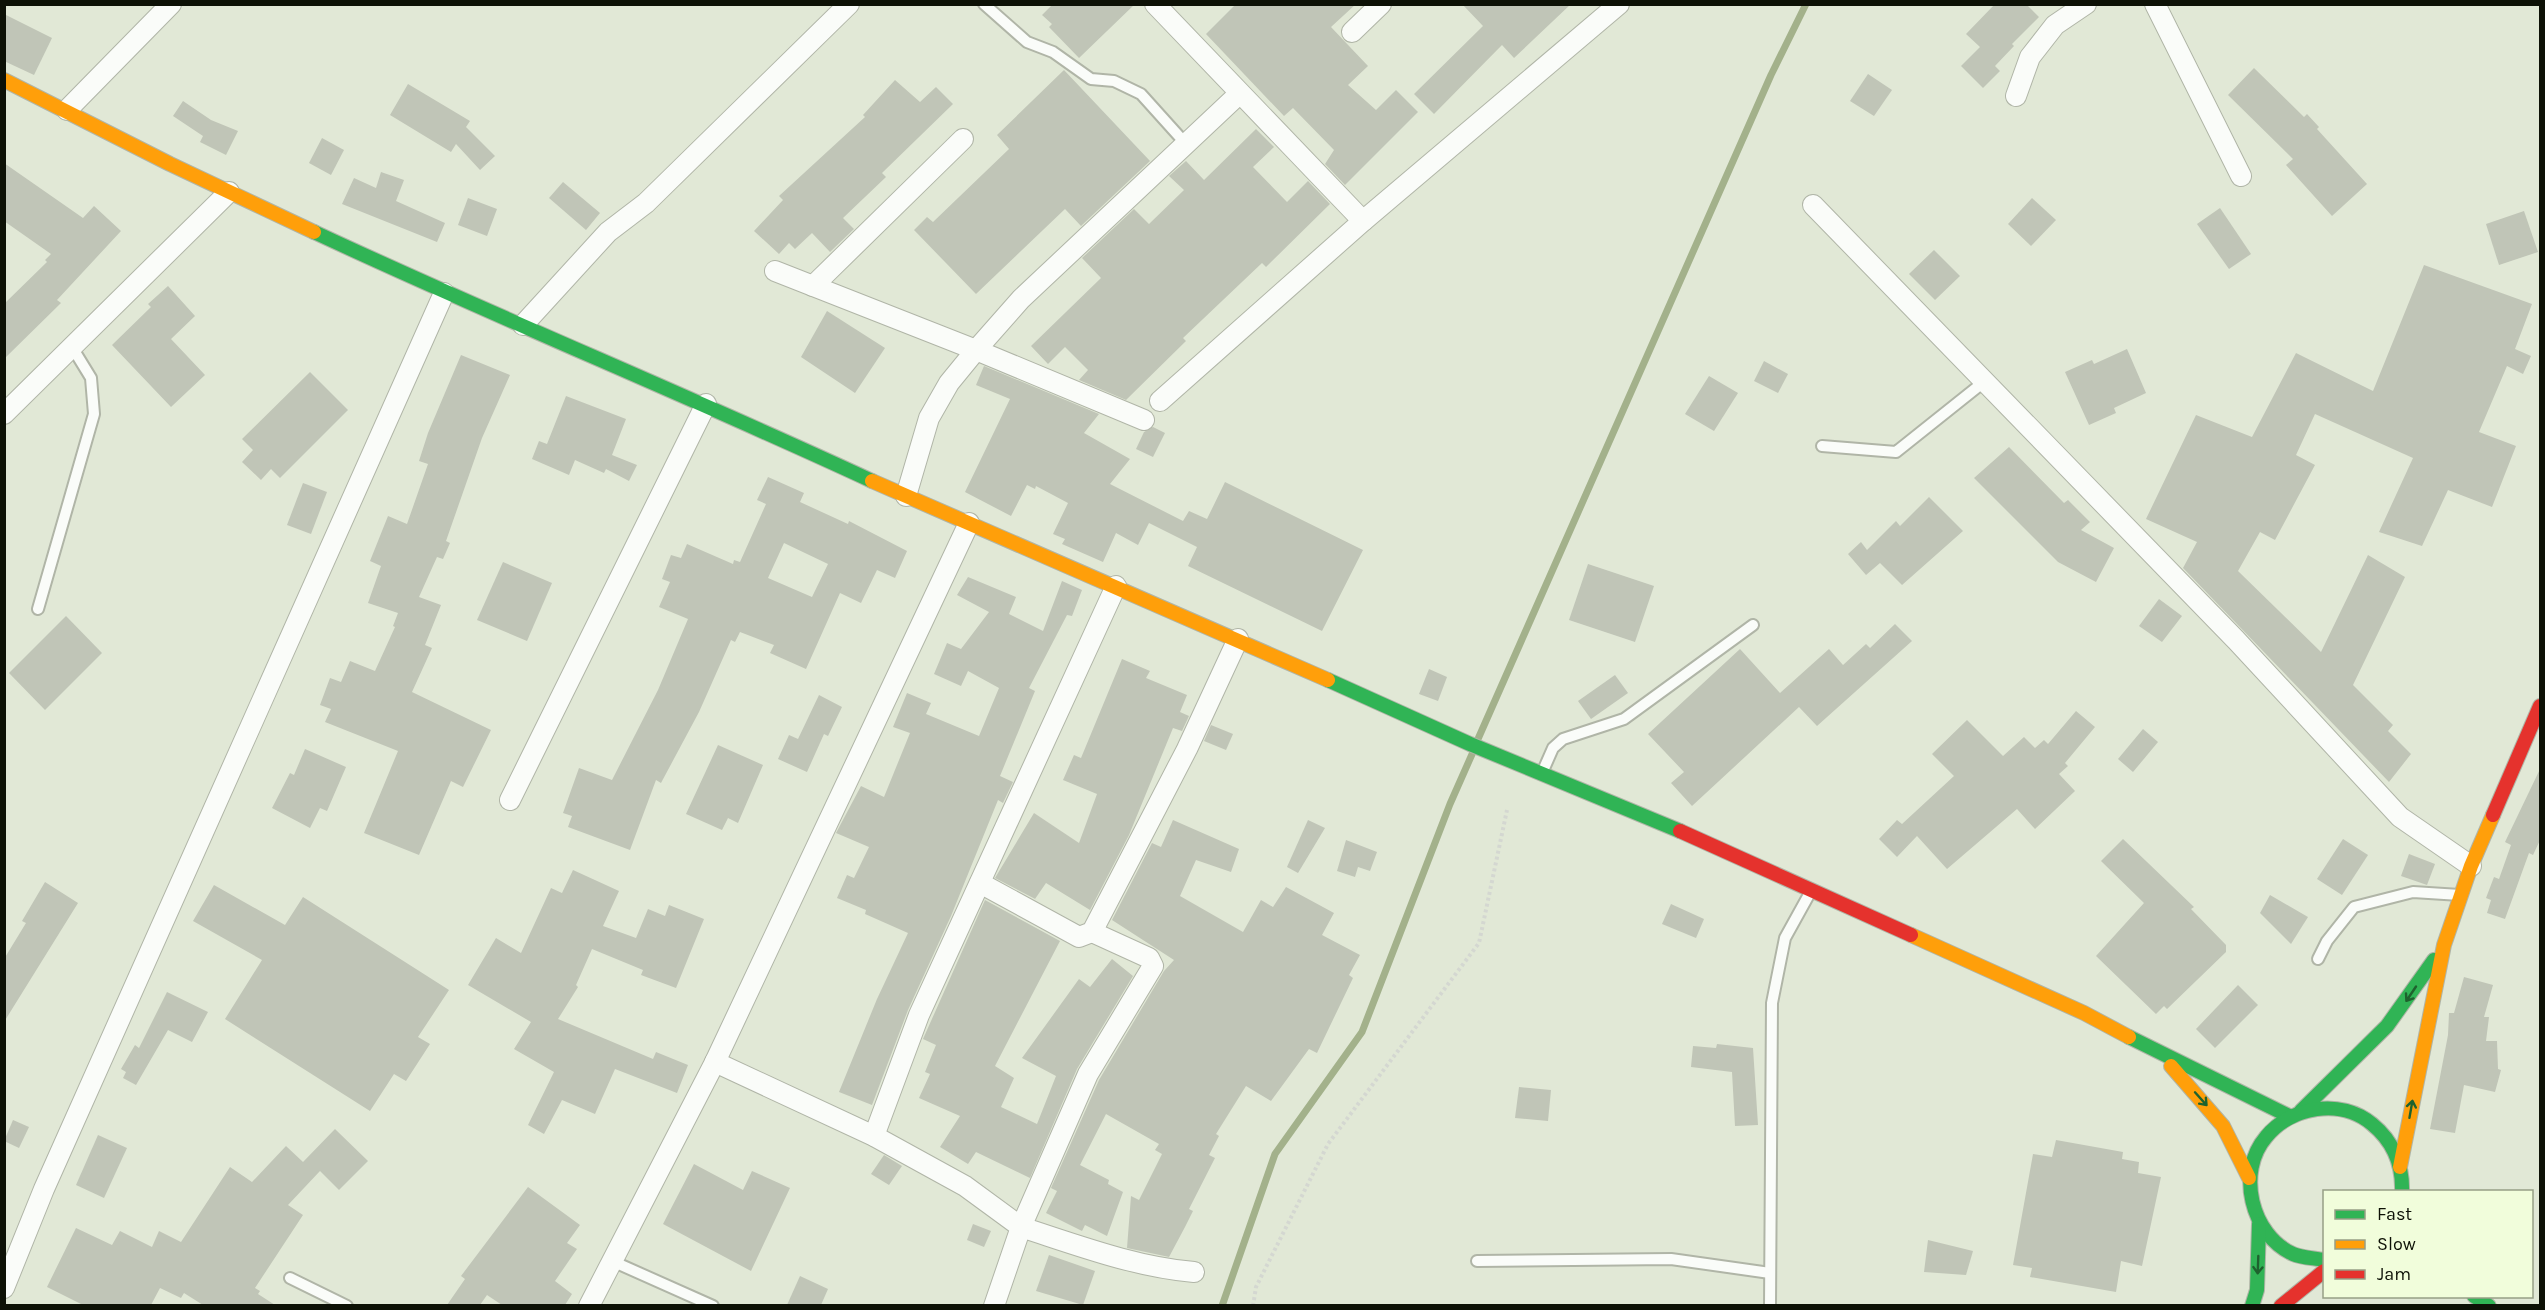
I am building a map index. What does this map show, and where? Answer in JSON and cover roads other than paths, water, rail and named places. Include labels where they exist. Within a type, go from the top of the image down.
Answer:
[{"type":"street","points":[[1353,32],[1382,4]]},
{"type":"street","points":[[1160,401],[1363,221],[1619,4]]},
{"type":"street","points":[[2016,96],[2030,57],[2055,25],[2086,4]]},
{"type":"street","points":[[2155,4],[2241,176]]},
{"type":"street","points":[[67,110],[169,5]]},
{"type":"street","points":[[523,325],[608,232],[646,203],[847,5]]},
{"type":"street","points":[[1167,8],[1239,94],[1363,221]]},
{"type":"street","points":[[4,80],[229,192],[444,293],[706,404],[906,496],[1238,639],[1541,774],[1708,843],[2084,1013],[2162,1055],[2295,1113],[2333,1107],[2364,1116],[2388,1137],[2400,1167],[2403,1190]]},
{"type":"street","points":[[906,496],[929,418],[949,383],[976,350],[1021,298],[1239,94]]},
{"type":"street","points":[[813,286],[963,139]]},
{"type":"street","points":[[4,414],[229,192]]},
{"type":"street","points":[[1813,205],[2228,632],[2400,817],[2471,866]]},
{"type":"street","points":[[775,271],[976,350],[1144,420]]},
{"type":"street","points":[[4,1288],[44,1189],[444,293]]},
{"type":"street","points":[[510,800],[706,404]]},
{"type":"street","points":[[589,1305],[715,1062],[969,523]]},
{"type":"street","points":[[874,1136],[919,1015],[1116,586]]},
{"type":"street","points":[[980,883],[1079,937],[1092,932],[1187,750],[1238,639]]},
{"type":"street","points":[[2400,1167],[2444,945],[2471,866],[2541,706]]},
{"type":"street","points":[[994,1305],[1021,1227],[1088,1074],[1154,966],[1149,958],[1092,932]]},
{"type":"street","points":[[2323,1260],[2309,1260],[2281,1247],[2259,1224],[2250,1202],[2248,1178],[2255,1153],[2269,1132],[2295,1113],[2387,1026],[2444,945]]},
{"type":"street","points":[[2162,1055],[2223,1126],[2248,1178]]},
{"type":"street","points":[[715,1062],[874,1136],[965,1186],[1021,1227],[1091,1250],[1176,1270],[1194,1272]]},
{"type":"street","points":[[2252,1305],[2257,1290],[2259,1224]]},
{"type":"street","points":[[2281,1305],[2323,1274]]},
{"type":"lane","points":[[984,4],[1027,42],[1053,52],[1091,79],[1114,81],[1141,94],[1186,144]]},
{"type":"lane","points":[[38,609],[94,414],[91,378],[72,347]]},
{"type":"lane","points":[[1822,446],[1896,452],[1985,381]]},
{"type":"lane","points":[[1541,774],[1553,748],[1563,739],[1624,719],[1753,625]]},
{"type":"lane","points":[[1770,1305],[1772,1004],[1785,938],[1812,890]]},
{"type":"lane","points":[[2318,959],[2327,941],[2354,907],[2413,892],[2461,895]]},
{"type":"lane","points":[[1477,1261],[1671,1259],[1770,1274]]},
{"type":"lane","points":[[612,1262],[713,1305]]},
{"type":"lane","points":[[290,1278],[347,1305]]},
{"type":"waterway","points":[[1478,739],[1771,75],[1806,4]]},
{"type":"waterway","points":[[1222,1306],[1275,1154],[1362,1032],[1450,804],[1473,752]]}]
